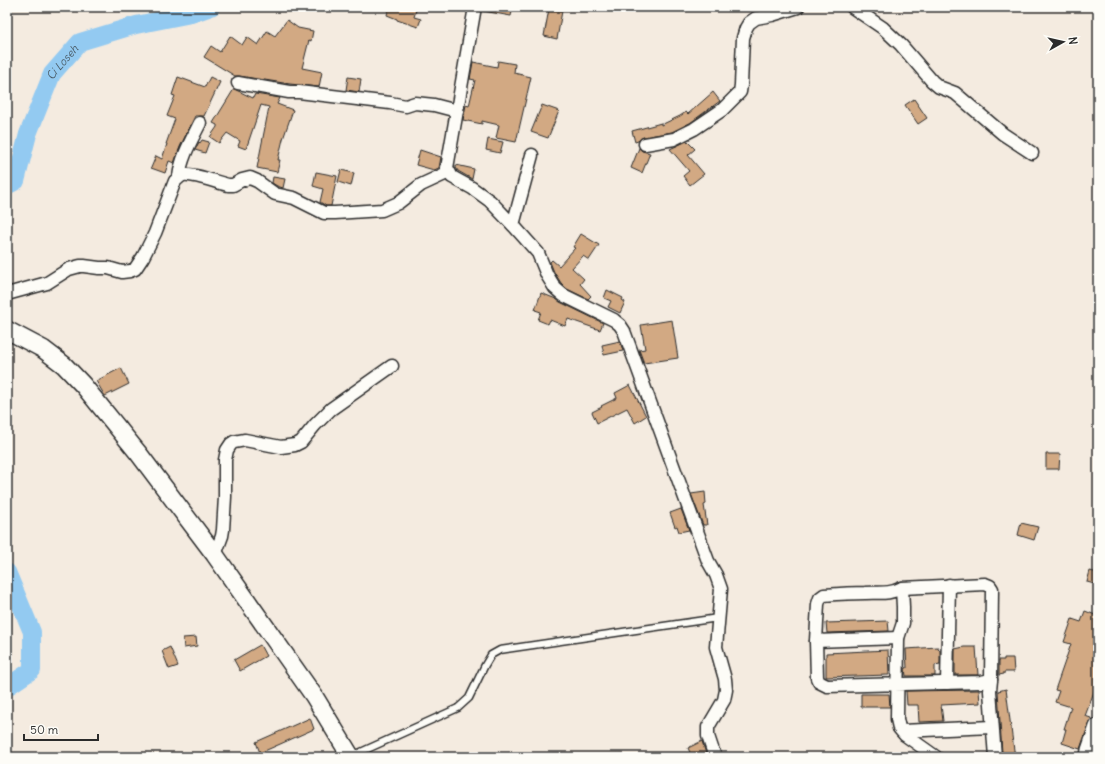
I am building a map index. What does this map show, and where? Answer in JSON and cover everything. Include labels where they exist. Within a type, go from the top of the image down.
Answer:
[{"type":"street","points":[[474,7],[448,164],[449,172],[452,177],[472,188],[490,201],[513,225],[538,253],[547,275],[555,288],[563,295],[614,320],[624,331],[708,561],[720,584],[721,594],[716,647],[725,679],[726,690],[724,700],[708,728],[708,736],[715,757]]},
{"type":"street","points":[[645,144],[674,139],[694,129],[722,110],[740,92],[743,38],[749,23],[756,18],[798,7]]},
{"type":"street","points":[[852,7],[883,28],[901,45],[932,81],[940,87],[955,93],[1003,134],[1032,153]]},
{"type":"street","points":[[238,83],[289,92],[382,102],[404,106],[414,103],[434,105],[457,111]]},
{"type":"street","points":[[179,177],[185,153],[200,123]]},
{"type":"street","points":[[513,225],[532,155]]},
{"type":"street","points":[[7,294],[47,283],[69,269],[80,266],[108,268],[122,272],[135,269],[143,257],[155,232],[175,181],[184,175],[228,186],[250,178],[257,181],[275,194],[294,198],[324,213],[335,213],[382,210],[398,203],[421,185],[449,172]]},
{"type":"street","points":[[7,330],[42,349],[64,365],[83,385],[139,454],[215,555],[314,696],[351,757]]},
{"type":"street","points":[[215,555],[223,530],[225,460],[227,450],[231,444],[244,440],[281,447],[295,445],[301,442],[331,409],[392,366]]},
{"type":"street","points":[[991,680],[981,682],[827,686],[819,682],[817,678],[816,641],[818,604],[820,598],[824,595],[867,592],[887,593],[895,592],[902,588],[985,584],[990,586],[992,589],[991,680],[990,690],[995,757]]},
{"type":"street","points":[[947,683],[949,586]]},
{"type":"street","points":[[902,588],[903,623],[898,638],[897,719],[899,728],[905,735],[936,757]]},
{"type":"street","points":[[816,641],[898,638]]},
{"type":"street","points":[[902,731],[992,727]]},
{"type":"street","points":[[1092,753],[1098,727]]},
{"type":"street","points":[[926,749],[932,730]]},
{"type":"lane","points":[[351,757],[458,708],[470,698],[491,655],[500,650],[718,618]]},
{"type":"building","points":[[389,7],[417,7],[414,17],[421,19],[418,27],[387,15]]},
{"type":"building","points":[[483,7],[513,7],[511,16],[483,11]]},
{"type":"building","points":[[549,9],[562,11],[557,39],[544,36]]},
{"type":"building","points":[[287,20],[298,28],[313,31],[311,41],[309,40],[302,68],[322,72],[319,87],[235,76],[204,57],[211,46],[220,52],[230,36],[242,45],[247,37],[258,45],[267,31],[275,36]]},
{"type":"building","points":[[498,61],[515,64],[514,73],[531,77],[516,142],[496,138],[499,125],[482,121],[482,124],[463,120],[466,105],[469,106],[475,80],[470,79],[473,62],[497,67]]},
{"type":"building","points":[[178,77],[205,87],[210,77],[220,82],[204,116],[195,116],[174,163],[169,161],[165,173],[151,168],[156,156],[162,159],[175,119],[167,116],[175,96],[172,95]]},
{"type":"building","points":[[348,77],[361,79],[359,92],[346,90]]},
{"type":"building","points":[[234,89],[253,98],[255,94],[280,98],[277,104],[293,110],[283,139],[277,172],[257,168],[269,107],[261,105],[246,149],[238,146],[240,141],[227,133],[219,143],[210,137],[217,127],[217,125],[213,123]]},
{"type":"building","points":[[713,92],[720,101],[690,123],[672,132],[644,137],[635,142],[632,131],[661,123],[661,125],[686,112],[688,114]]},
{"type":"building","points":[[914,99],[927,118],[918,124],[905,105]]},
{"type":"building","points":[[542,105],[559,111],[548,138],[531,132]]},
{"type":"building","points":[[488,139],[503,142],[500,153],[486,150]]},
{"type":"building","points":[[202,140],[209,142],[205,153],[195,150],[199,142],[200,143]]},
{"type":"building","points":[[687,141],[695,149],[688,155],[704,174],[690,185],[683,176],[689,171],[670,149]]},
{"type":"building","points":[[639,148],[642,151],[650,153],[642,173],[631,168]]},
{"type":"building","points":[[420,150],[441,157],[439,168],[434,170],[416,165]]},
{"type":"building","points":[[456,165],[474,169],[472,179],[458,171]]},
{"type":"building","points":[[341,170],[354,173],[351,186],[338,182]]},
{"type":"building","points":[[316,172],[337,176],[331,206],[326,206],[320,202],[323,189],[313,186]]},
{"type":"building","points":[[273,177],[285,179],[283,188],[272,183]]},
{"type":"building","points":[[581,234],[599,245],[589,260],[583,256],[572,268],[584,279],[580,284],[591,296],[588,299],[567,289],[554,272],[550,262],[552,260],[559,266],[575,248],[573,247]]},
{"type":"building","points":[[607,290],[623,298],[622,300],[625,302],[620,313],[608,307],[611,301],[604,298]]},
{"type":"building","points":[[541,293],[603,323],[600,330],[568,319],[565,326],[550,320],[548,324],[538,320],[541,312],[535,310]]},
{"type":"building","points":[[672,320],[678,358],[644,363],[639,350],[645,349],[641,325]]},
{"type":"building","points":[[620,341],[623,351],[604,355],[602,345]]},
{"type":"building","points":[[121,368],[129,384],[105,396],[96,381]]},
{"type":"building","points":[[630,385],[646,416],[635,423],[627,408],[597,423],[592,412],[617,398],[615,393]]},
{"type":"building","points":[[1046,454],[1060,454],[1059,469],[1046,469]]},
{"type":"building","points":[[705,492],[706,504],[704,505],[707,525],[703,525],[691,494]]},
{"type":"building","points":[[681,509],[689,530],[679,532],[677,526],[675,527],[670,513]]},
{"type":"building","points":[[1021,523],[1038,527],[1034,540],[1018,535]]},
{"type":"building","points":[[1090,571],[1098,573],[1098,585],[1087,582]]},
{"type":"building","points":[[1085,611],[1098,616],[1098,681],[1085,716],[1091,718],[1080,749],[1062,743],[1066,729],[1064,729],[1071,707],[1055,702],[1059,691],[1055,690],[1071,644],[1064,642],[1072,619],[1081,622]]},
{"type":"building","points":[[888,621],[889,631],[827,633],[826,623]]},
{"type":"building","points":[[196,637],[197,646],[184,648],[183,638]]},
{"type":"building","points":[[260,645],[266,656],[240,671],[234,660]]},
{"type":"building","points":[[170,647],[178,666],[169,669],[162,651]]},
{"type":"building","points":[[938,647],[940,650],[940,664],[935,665],[935,676],[906,676],[906,649]]},
{"type":"building","points":[[976,647],[978,675],[955,675],[955,649]]},
{"type":"building","points":[[888,650],[889,675],[826,677],[826,653]]},
{"type":"building","points":[[1004,658],[1013,658],[1014,672],[1004,672],[1004,674],[999,675],[999,660],[1004,660]]},
{"type":"building","points":[[1006,689],[1015,757],[1003,757],[1002,753],[998,691]]},
{"type":"building","points":[[979,690],[980,703],[941,705],[943,721],[919,722],[918,705],[907,705],[906,691]]},
{"type":"building","points":[[861,694],[889,694],[890,707],[861,707]]},
{"type":"building","points":[[310,718],[314,729],[260,753],[256,742]]},
{"type":"building","points":[[702,741],[707,757],[692,757],[688,748]]},
{"type":"waterway","name":"Ci Loseh","points":[[7,186],[16,181],[28,134],[52,74],[80,42],[136,25],[191,14],[211,7]]},
{"type":"waterway","name":"Ci Loseh","points":[[7,572],[32,632],[32,670],[7,687]]}]
